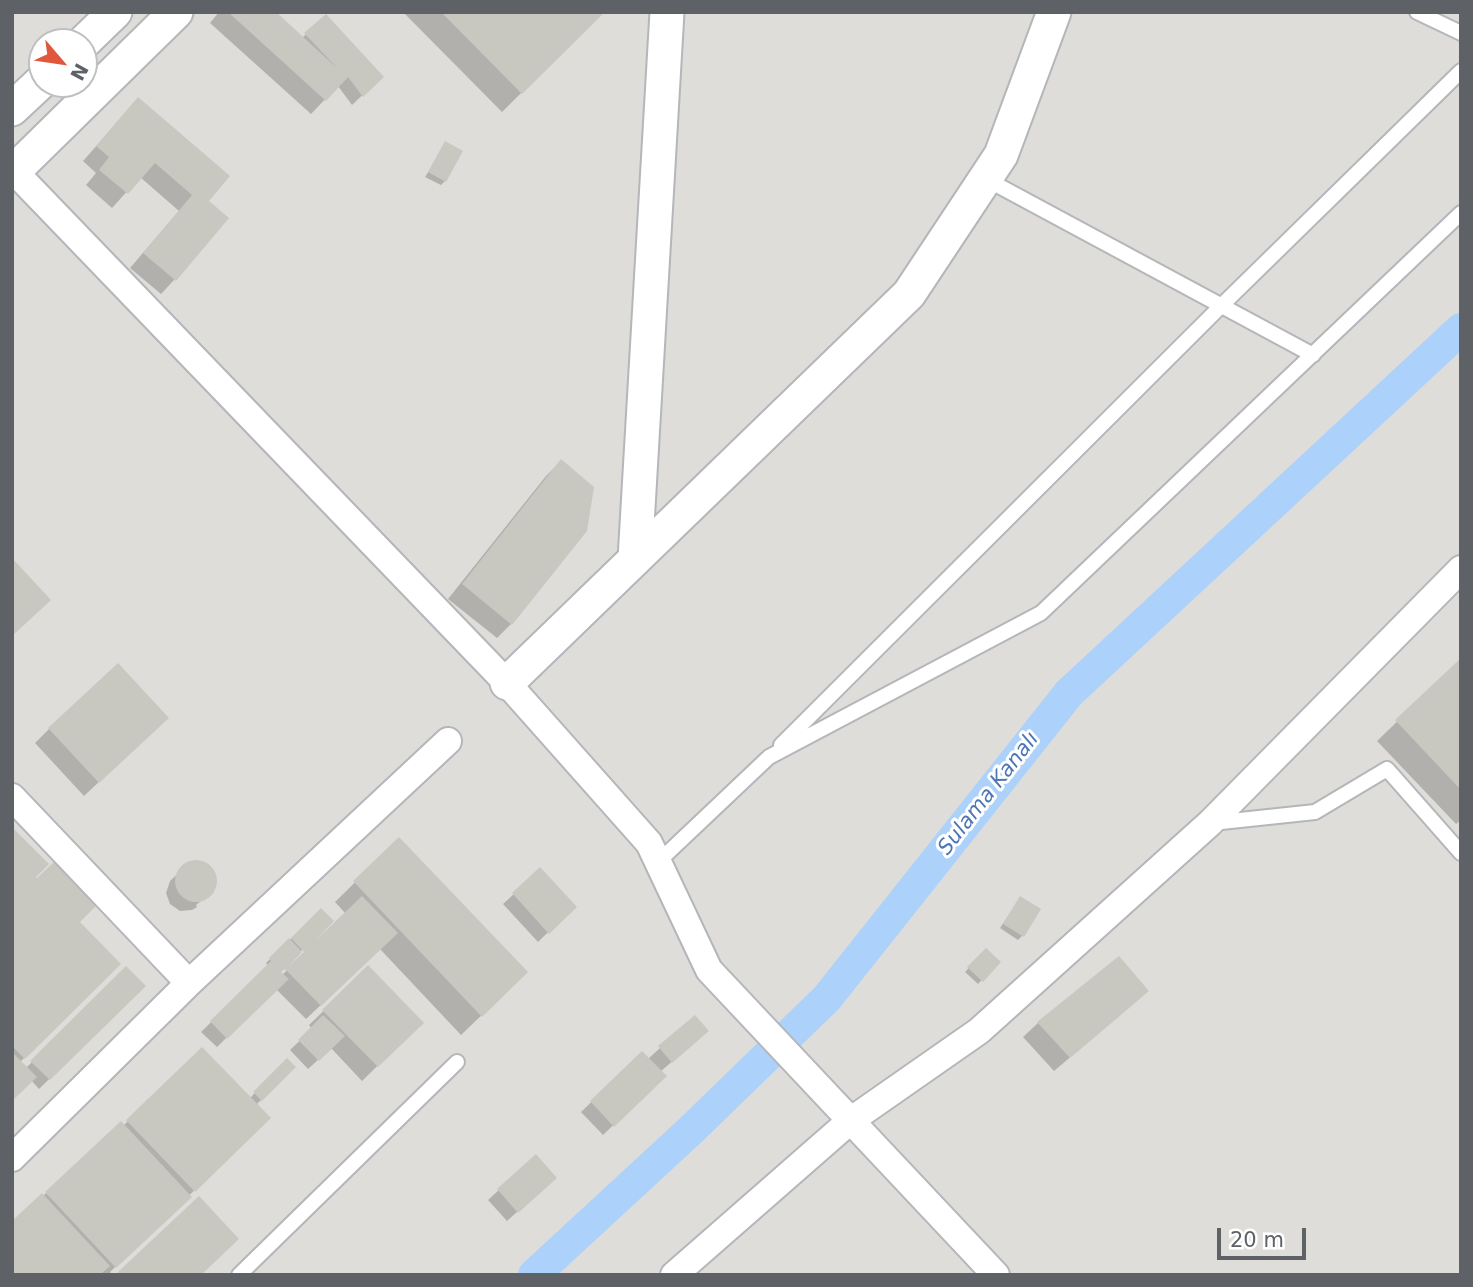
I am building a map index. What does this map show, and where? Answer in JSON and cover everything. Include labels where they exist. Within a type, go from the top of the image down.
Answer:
[{"type":"street","points":[[98,28],[115,12]]},
{"type":"street","points":[[176,12],[13,171],[507,683],[649,842],[709,970],[996,1275]]},
{"type":"street","points":[[635,559],[667,12]]},
{"type":"street","points":[[507,683],[909,294],[1001,155],[1054,12]]},
{"type":"street","points":[[12,109],[28,94]]},
{"type":"street","points":[[674,1275],[850,1121],[979,1031],[1210,823],[1461,569]]},
{"type":"street","points":[[12,1157],[189,983],[448,741]]},
{"type":"street","points":[[12,797],[189,983]]},
{"type":"lane","points":[[1417,12],[1461,33]]},
{"type":"lane","points":[[658,862],[769,757],[1461,71]]},
{"type":"lane","points":[[986,179],[1313,355]]},
{"type":"lane","points":[[769,757],[1041,613],[1461,213]]},
{"type":"lane","points":[[1210,823],[1315,812],[1387,769],[1461,853]]},
{"type":"lane","points":[[239,1275],[457,1062]]},
{"type":"shaded area","points":[[12,12],[1461,12],[1461,1275],[12,1275]]},
{"type":"building","points":[[228,12],[276,12],[338,69],[304,33],[326,14],[384,77],[363,97],[348,77],[326,101]]},
{"type":"building","points":[[441,12],[605,12],[522,94]]},
{"type":"building","points":[[138,97],[230,176],[209,201],[229,218],[176,281],[143,253],[192,195],[155,163],[128,194],[99,170],[109,157],[96,146]]},
{"type":"building","points":[[445,141],[463,151],[446,182],[428,172]]},
{"type":"building","points":[[561,459],[594,487],[587,531],[512,625],[462,584]]},
{"type":"building","points":[[12,558],[51,600],[12,636]]},
{"type":"building","points":[[1461,658],[1461,790],[1395,720]]},
{"type":"building","points":[[118,663],[169,718],[99,783],[48,728]]},
{"type":"building","points":[[12,827],[49,864],[37,878],[55,861],[98,904],[80,922],[121,964],[25,1059],[12,1046]]},
{"type":"building","points":[[399,837],[528,972],[482,1017],[353,881]]},
{"type":"building","points":[[196,860],[211,866],[217,881],[211,896],[196,902],[181,896],[175,881],[181,866]]},
{"type":"building","points":[[540,867],[577,907],[549,934],[512,893]]},
{"type":"building","points":[[362,896],[398,933],[321,1006],[285,969],[281,972],[289,979],[227,1039],[210,1021],[271,961],[269,958],[289,938],[302,952],[288,967],[304,952],[291,938],[321,908],[334,921],[316,940]]},
{"type":"building","points":[[1020,896],[1041,909],[1024,937],[1003,924]]},
{"type":"building","points":[[986,948],[1001,962],[983,982],[967,967]]},
{"type":"building","points":[[1119,956],[1149,991],[1070,1058],[1037,1022]]},
{"type":"building","points":[[368,965],[424,1023],[378,1067],[322,1010]]},
{"type":"building","points":[[126,966],[146,986],[50,1080],[30,1061]]},
{"type":"building","points":[[323,1015],[345,1036],[319,1061],[298,1040]]},
{"type":"building","points":[[695,1015],[709,1031],[672,1063],[658,1046]]},
{"type":"building","points":[[202,1047],[271,1118],[195,1192],[126,1120]]},
{"type":"building","points":[[642,1051],[667,1076],[614,1127],[590,1101]]},
{"type":"building","points":[[12,1052],[37,1077],[12,1101]]},
{"type":"building","points":[[287,1058],[296,1067],[262,1101],[253,1092]]},
{"type":"building","points":[[121,1121],[192,1197],[116,1268],[45,1192]]},
{"type":"building","points":[[536,1154],[557,1178],[518,1213],[497,1189]]},
{"type":"building","points":[[42,1193],[110,1266],[100,1275],[12,1275],[12,1221]]},
{"type":"building","points":[[199,1196],[239,1239],[201,1275],[120,1275],[118,1272]]},
{"type":"waterway","name":"Sulama Kanalı","points":[[534,1275],[691,1130],[827,998],[1069,693],[1461,329]]}]
